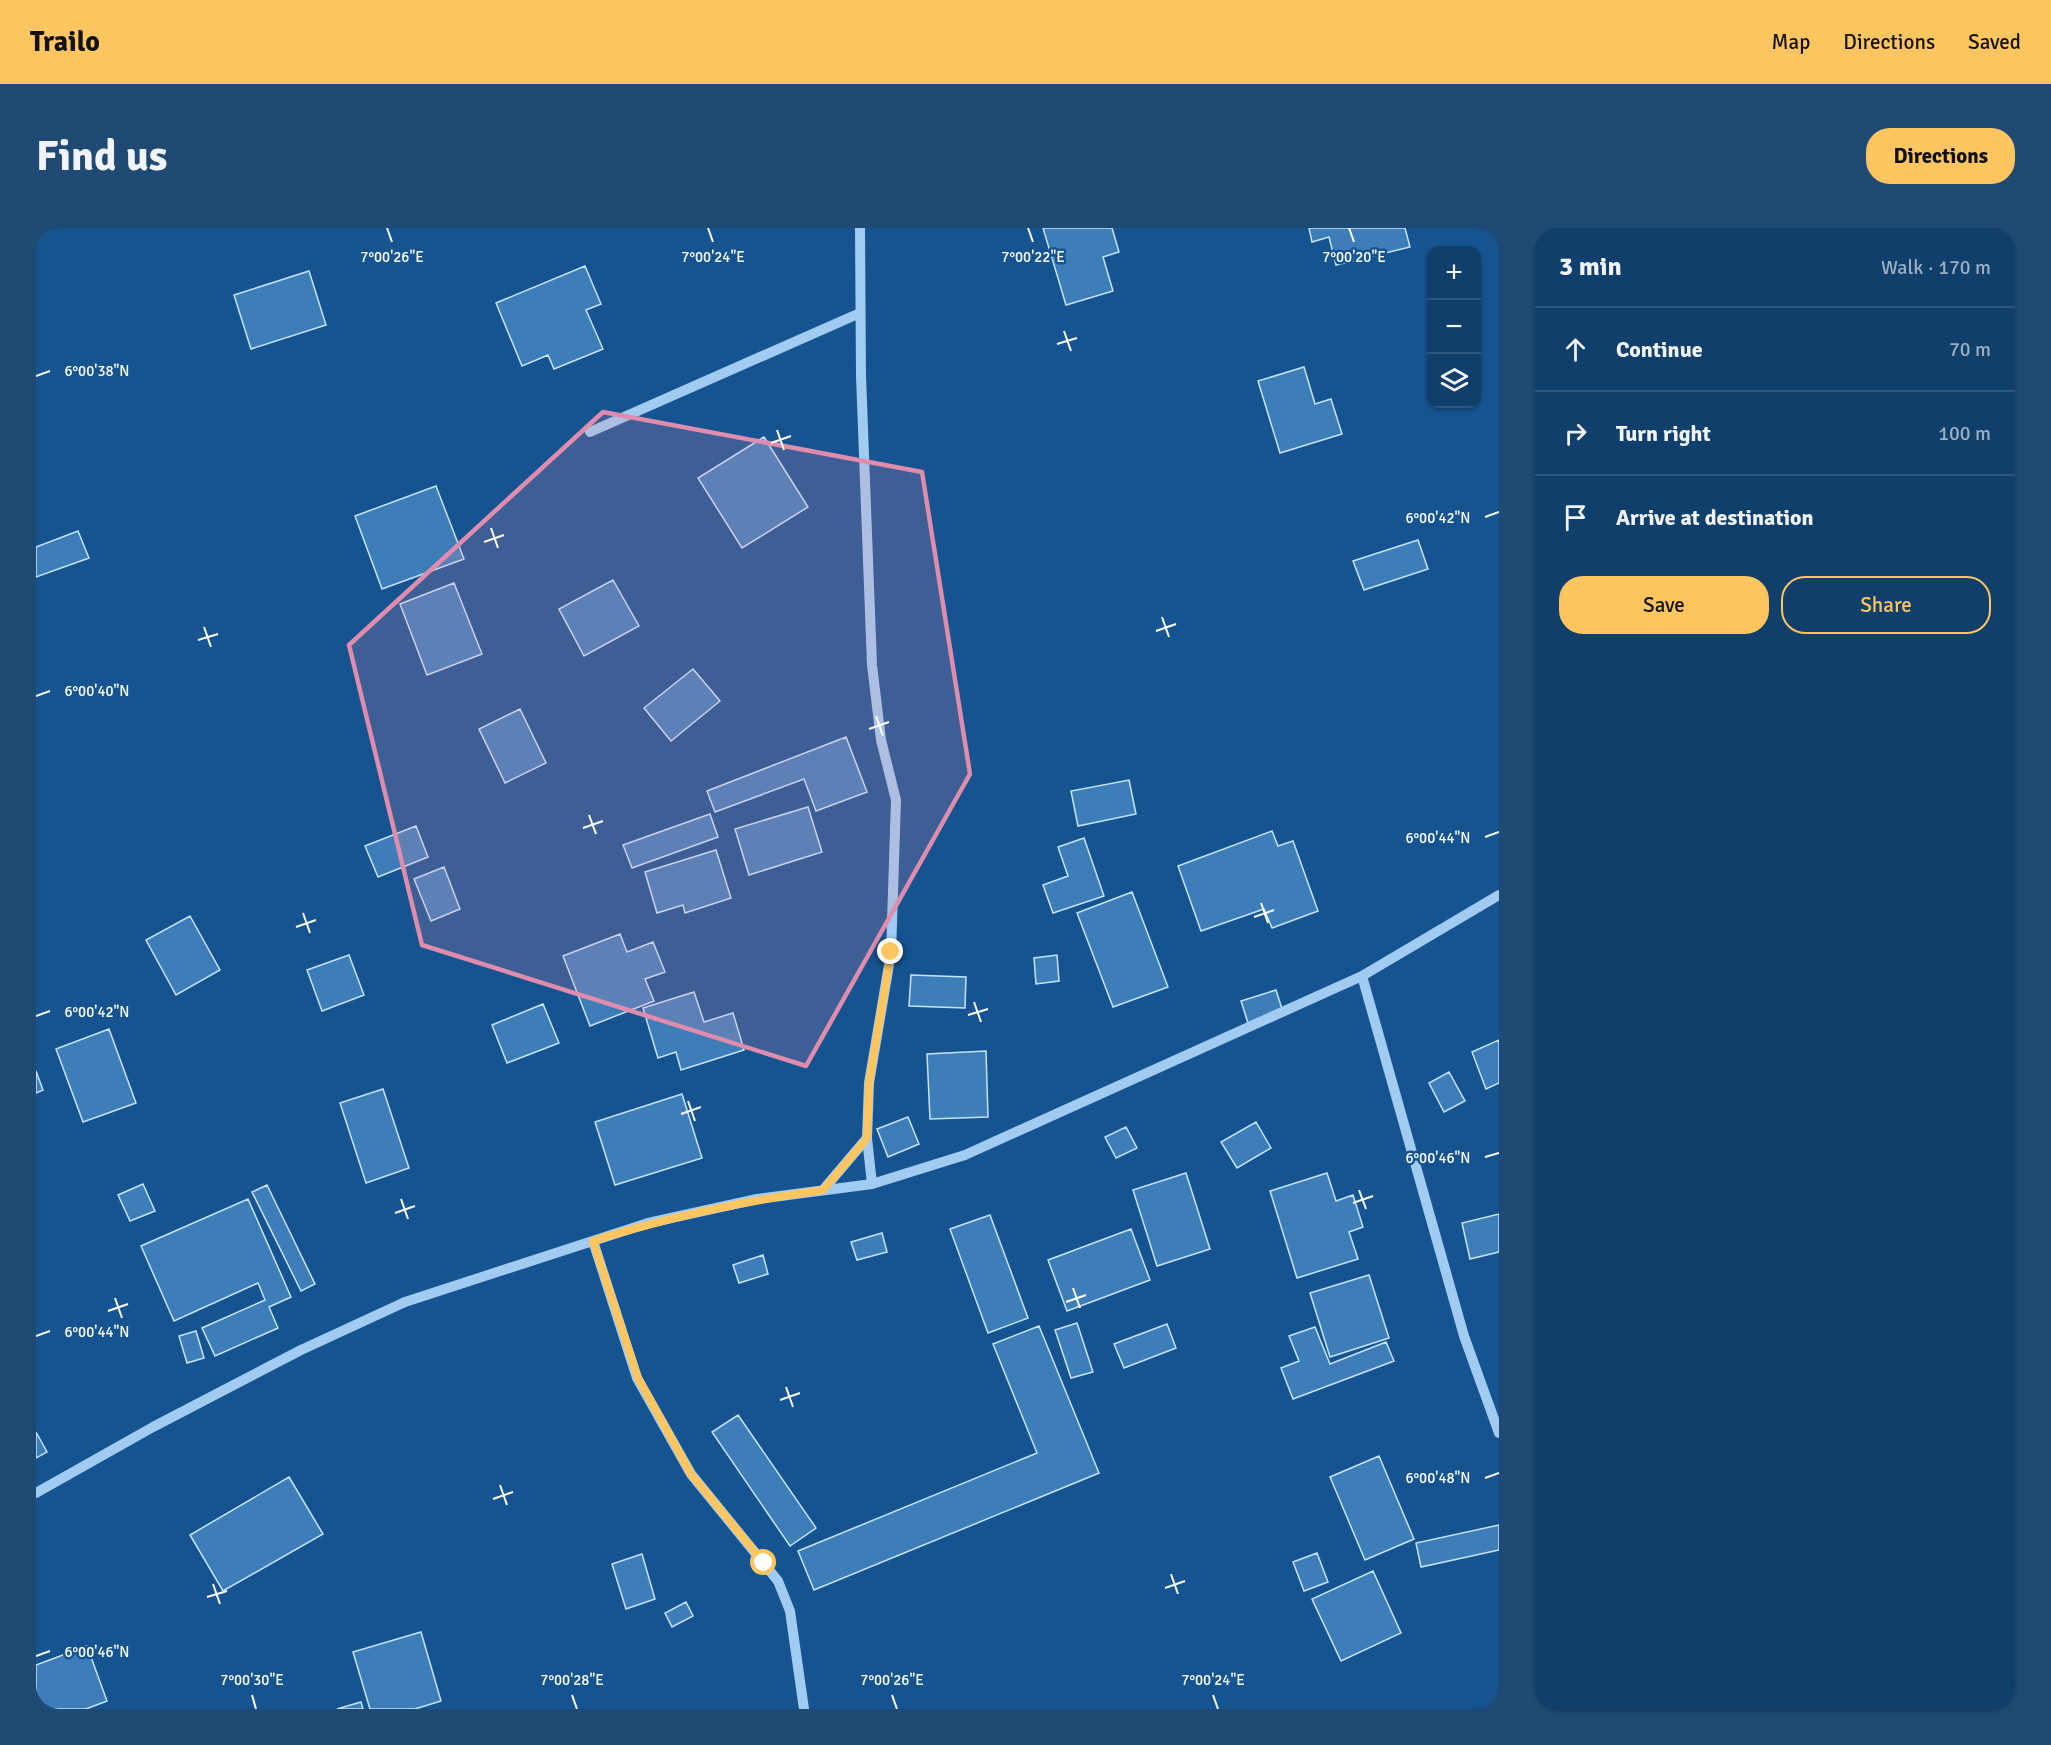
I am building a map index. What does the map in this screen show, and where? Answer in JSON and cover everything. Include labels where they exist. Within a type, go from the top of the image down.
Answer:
[{"type":"street","points":[[860,228],[860,313],[873,665],[881,740],[896,800],[891,952],[869,1083],[867,1138],[872,1184]]},
{"type":"street","points":[[590,432],[860,313]]},
{"type":"street","points":[[36,1493],[153,1427],[291,1355],[405,1302],[648,1223],[724,1206],[872,1184],[965,1155],[1362,976],[1499,895]]},
{"type":"street","points":[[1362,976],[1464,1336],[1499,1433]]},
{"type":"street","points":[[823,1190],[867,1138]]},
{"type":"street","points":[[593,1241],[638,1378],[691,1474],[778,1581],[790,1611],[804,1709]]},
{"type":"highlighted area","points":[[603,412],[922,472],[970,774],[806,1066],[422,945],[349,645]]},
{"type":"building","points":[[1043,228],[1112,228],[1119,252],[1103,257],[1113,291],[1066,305]]},
{"type":"building","points":[[1309,228],[1405,228],[1410,247],[1336,265],[1329,237],[1312,242]]},
{"type":"building","points":[[585,266],[601,304],[586,310],[603,349],[554,369],[548,355],[522,366],[496,303]]},
{"type":"building","points":[[309,271],[326,325],[251,349],[234,295]]},
{"type":"building","points":[[1304,367],[1315,404],[1331,399],[1342,434],[1280,453],[1258,381]]},
{"type":"building","points":[[764,437],[808,507],[742,548],[698,478]]},
{"type":"building","points":[[436,486],[464,559],[382,589],[355,516]]},
{"type":"building","points":[[78,531],[89,558],[36,577],[36,547]]},
{"type":"building","points":[[1418,540],[1428,569],[1364,590],[1353,561]]},
{"type":"building","points":[[613,580],[639,626],[584,656],[559,609]]},
{"type":"building","points":[[454,583],[482,654],[427,675],[400,604]]},
{"type":"building","points":[[693,669],[720,701],[671,741],[644,708]]},
{"type":"building","points":[[520,709],[546,763],[505,783],[479,729]]},
{"type":"building","points":[[846,737],[867,792],[816,811],[804,779],[715,812],[707,791]]},
{"type":"building","points":[[1129,780],[1136,814],[1078,826],[1071,791]]},
{"type":"building","points":[[808,807],[822,852],[749,875],[735,829]]},
{"type":"building","points":[[710,814],[718,837],[632,868],[623,845]]},
{"type":"building","points":[[416,826],[428,857],[378,877],[365,846]]},
{"type":"building","points":[[1272,831],[1278,846],[1293,841],[1318,911],[1272,928],[1264,909],[1201,931],[1178,866]]},
{"type":"building","points":[[1084,838],[1104,896],[1053,913],[1043,885],[1068,876],[1058,847]]},
{"type":"building","points":[[716,850],[731,898],[685,913],[683,905],[657,913],[645,872]]},
{"type":"building","points":[[444,867],[460,909],[431,921],[414,879]]},
{"type":"building","points":[[1132,892],[1168,987],[1113,1007],[1077,913]]},
{"type":"building","points":[[190,916],[220,970],[176,995],[146,940]]},
{"type":"building","points":[[620,934],[627,952],[653,942],[665,972],[645,979],[654,1001],[590,1026],[563,956]]},
{"type":"building","points":[[349,955],[364,995],[322,1011],[307,970]]},
{"type":"building","points":[[1057,955],[1059,981],[1036,984],[1034,958]]},
{"type":"building","points":[[911,975],[966,977],[965,1008],[909,1006]]},
{"type":"building","points":[[1276,990],[1283,1012],[1248,1023],[1241,1001]]},
{"type":"building","points":[[694,992],[704,1022],[733,1013],[744,1050],[681,1070],[676,1052],[658,1058],[643,1008]]},
{"type":"building","points":[[543,1004],[559,1043],[507,1063],[492,1025]]},
{"type":"building","points":[[109,1029],[136,1103],[83,1122],[56,1049]]},
{"type":"building","points":[[1499,1040],[1499,1083],[1486,1089],[1472,1052]]},
{"type":"building","points":[[986,1051],[988,1117],[930,1119],[927,1054]]},
{"type":"building","points":[[36,1071],[43,1090],[36,1093]]},
{"type":"building","points":[[1449,1072],[1465,1101],[1444,1112],[1429,1083]]},
{"type":"building","points":[[383,1089],[409,1168],[366,1183],[340,1103]]},
{"type":"building","points":[[682,1094],[702,1158],[615,1185],[595,1122]]},
{"type":"building","points":[[908,1117],[919,1144],[888,1157],[877,1129]]},
{"type":"building","points":[[1256,1122],[1271,1148],[1237,1168],[1221,1142]]},
{"type":"building","points":[[1126,1127],[1137,1148],[1116,1158],[1105,1137]]},
{"type":"building","points":[[1186,1173],[1210,1249],[1157,1266],[1133,1190]]},
{"type":"building","points":[[1327,1173],[1336,1201],[1353,1195],[1363,1227],[1349,1232],[1358,1259],[1297,1278],[1270,1191]]},
{"type":"building","points":[[143,1184],[155,1211],[130,1221],[118,1195]]},
{"type":"building","points":[[267,1185],[315,1284],[301,1291],[252,1192]]},
{"type":"building","points":[[248,1199],[291,1297],[269,1307],[278,1328],[215,1356],[202,1328],[265,1300],[258,1283],[174,1321],[141,1246]]},
{"type":"building","points":[[1499,1214],[1499,1252],[1470,1259],[1462,1223]]},
{"type":"building","points":[[990,1215],[1028,1318],[988,1333],[950,1229]]},
{"type":"building","points":[[1131,1229],[1150,1280],[1067,1311],[1048,1260]]},
{"type":"building","points":[[882,1233],[887,1252],[857,1260],[851,1242]]},
{"type":"building","points":[[763,1255],[768,1274],[739,1283],[733,1265]]},
{"type":"building","points":[[1369,1275],[1389,1338],[1330,1357],[1310,1293]]},
{"type":"building","points":[[1077,1323],[1093,1372],[1071,1378],[1055,1330]]},
{"type":"building","points":[[1167,1324],[1176,1348],[1124,1368],[1114,1344]]},
{"type":"building","points":[[1039,1326],[1099,1473],[814,1590],[798,1551],[1037,1453],[993,1344]]},
{"type":"building","points":[[1315,1327],[1330,1364],[1386,1342],[1394,1361],[1293,1399],[1281,1368],[1299,1361],[1289,1336]]},
{"type":"building","points":[[196,1331],[204,1358],[187,1363],[179,1336]]},
{"type":"building","points":[[738,1415],[816,1528],[790,1546],[712,1432]]},
{"type":"building","points":[[36,1432],[47,1452],[36,1458]]},
{"type":"building","points":[[1379,1456],[1414,1539],[1365,1560],[1330,1477]]},
{"type":"building","points":[[289,1477],[323,1534],[223,1591],[190,1535]]},
{"type":"building","points":[[1499,1525],[1499,1550],[1421,1567],[1416,1543]]},
{"type":"building","points":[[1317,1553],[1328,1582],[1304,1591],[1293,1562]]},
{"type":"building","points":[[642,1554],[655,1599],[626,1609],[612,1564]]},
{"type":"building","points":[[1373,1571],[1401,1633],[1341,1661],[1312,1599]]},
{"type":"building","points":[[686,1602],[693,1616],[672,1627],[665,1613]]},
{"type":"building","points":[[421,1632],[441,1701],[415,1709],[370,1709],[353,1652]]},
{"type":"building","points":[[87,1646],[107,1701],[86,1709],[39,1709],[36,1702],[36,1665]]},
{"type":"building","points":[[361,1702],[363,1709],[337,1709]]},
{"type":"route","points":[[764,1563],[691,1474],[638,1378],[593,1241],[648,1223],[757,1199],[823,1190],[867,1138],[869,1083],[891,952]]}]
